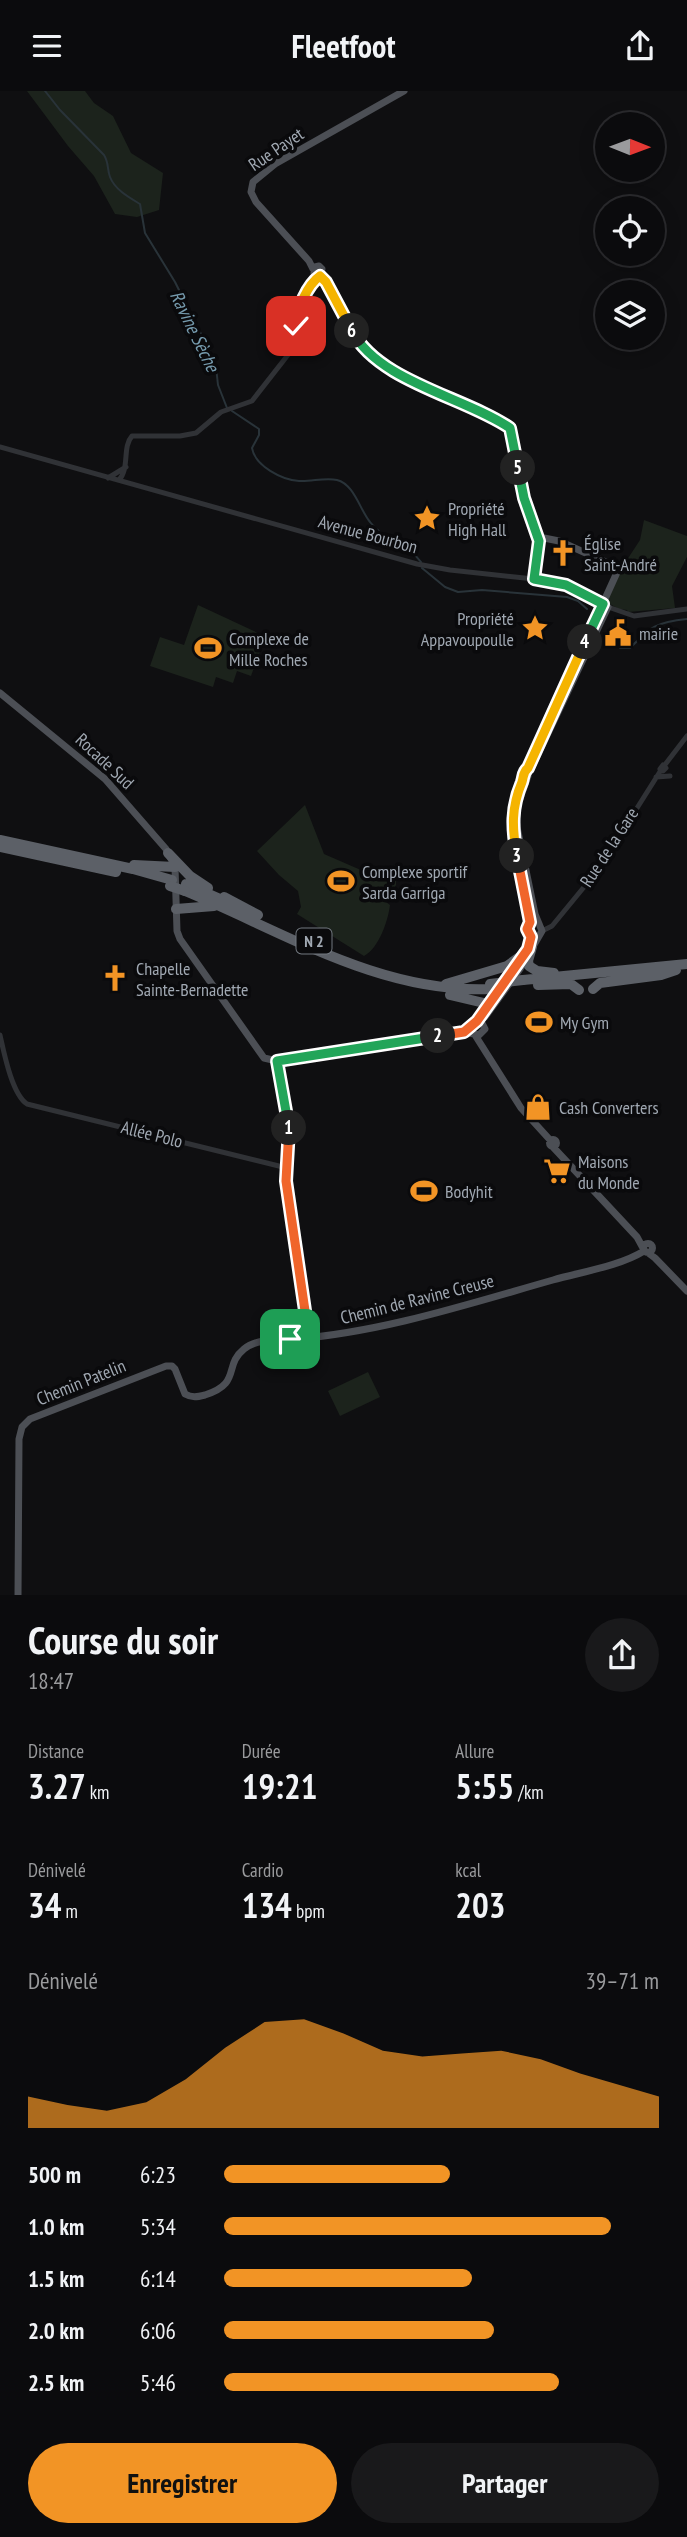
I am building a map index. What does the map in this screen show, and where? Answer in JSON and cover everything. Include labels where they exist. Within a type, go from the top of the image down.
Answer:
[{"type":"highway","name":"N 2","points":[[0,840],[50,850],[171,883],[258,915],[369,965],[418,980],[491,987]]},
{"type":"highway","name":"N 2","points":[[0,847],[171,883]]},
{"type":"highway","points":[[50,850],[123,863],[175,867]]},
{"type":"highway","points":[[155,865],[167,851],[200,883],[258,915]]},
{"type":"highway","name":"N 2","points":[[185,888],[347,962],[388,977],[452,990],[604,972],[683,968]]},
{"type":"highway","points":[[179,911],[202,906],[224,908]]},
{"type":"highway","points":[[535,934],[528,963],[537,971],[562,974],[604,972]]},
{"type":"highway","points":[[446,984],[507,966],[535,934]]},
{"type":"highway","points":[[347,962],[386,980],[482,1001],[486,1006],[476,1029]]},
{"type":"highway","points":[[593,989],[600,982],[661,975],[683,968]]},
{"type":"highway","name":"N 2","points":[[524,983],[537,985],[683,968]]},
{"type":"highway","points":[[537,985],[571,984],[579,990]]},
{"type":"main road","name":"Rue Payet","points":[[404,91],[275,164],[253,182],[251,192],[256,202],[326,282],[356,339],[367,352],[419,386],[505,424],[512,430],[524,498],[539,537],[534,579]]},
{"type":"main road","points":[[175,867],[180,939],[259,1054],[268,1061],[476,1029],[535,934],[531,897],[517,827],[517,807],[528,772],[605,605],[619,568],[559,541],[539,537]]},
{"type":"main road","name":"Avenue Bourbon","points":[[534,579],[566,585],[605,605]]},
{"type":"main road","name":"Rocade Sud","points":[[0,693],[105,779],[167,851],[175,867]]},
{"type":"main road","points":[[476,1029],[521,1108],[687,1291]]},
{"type":"main road","name":"Chemin de Ravine Creuse","points":[[181,1388],[192,1398],[226,1384],[239,1355],[258,1342],[309,1338],[383,1327],[605,1265],[647,1248]]},
{"type":"main road","name":"Chemin Patelin","points":[[18,1595],[19,1439],[22,1427],[30,1419],[166,1366],[175,1369],[181,1388]]},
{"type":"street","points":[[120,477],[126,466],[128,440],[132,436],[180,436],[196,433],[221,412],[249,403],[258,396],[285,362],[294,342],[296,316],[316,272]]},
{"type":"street","name":"Avenue Bourbon","points":[[0,447],[108,478],[120,477],[421,565],[534,579]]},
{"type":"street","points":[[605,605],[634,617],[687,609]]},
{"type":"street","name":"Rue de la Gare","points":[[535,934],[549,928],[598,870],[656,777],[687,736]]},
{"type":"street","points":[[656,777],[670,776]]},
{"type":"street","name":"Allée Polo","points":[[0,1035],[20,1098],[32,1106],[287,1168]]},
{"type":"street","points":[[277,1061],[289,1131],[286,1181],[309,1338]]},
{"type":"shaded area","points":[[27,91],[85,91],[94,103],[113,116],[131,153],[163,173],[159,210],[137,217],[115,214],[94,176]]},
{"type":"shaded area","points":[[644,520],[687,536],[687,557],[672,586],[675,608],[628,612],[607,601],[621,569],[640,540]]},
{"type":"shaded area","name":"Complexe de Mille Roches","points":[[198,605],[258,633],[260,651],[251,676],[237,671],[233,683],[216,677],[213,687],[150,666],[160,637],[184,645]]},
{"type":"shaded area","name":"Complexe sportif Sarda Garriga","points":[[305,805],[324,854],[370,874],[396,865],[396,885],[386,902],[390,905],[385,926],[374,947],[364,956],[297,914],[301,907],[298,891],[257,851]]},
{"type":"shaded area","points":[[368,1372],[380,1397],[340,1416],[328,1391]]},
{"type":"waterway","name":"Ravine Sèche","points":[[45,91],[104,155],[115,186],[140,204],[145,233],[175,282],[210,352],[227,408]]},
{"type":"waterway","name":"Ravine Sèche","points":[[232,411],[259,429],[252,448],[254,455],[264,466],[277,475],[292,480],[332,479],[343,482],[376,528],[409,550],[421,562]]},
{"type":"waterway","name":"Ravine Sèche","points":[[422,568],[445,587],[458,592],[482,590],[567,597],[578,601],[587,609]]},
{"type":"waterway","name":"Ravine Sèche","points":[[620,648],[630,648],[649,630],[661,624],[687,619]]},
{"type":"place","name":"Propriété High Hall","points":[[427,518]]},
{"type":"place","name":"Église Saint-André","points":[[563,553]]},
{"type":"place","name":"Propriété Appavoupoulle","points":[[535,628]]},
{"type":"place","name":"mairie","points":[[618,633]]},
{"type":"place","name":"Complexe de Mille Roches","points":[[208,648]]},
{"type":"place","name":"Complexe sportif Sarda Garriga","points":[[341,881]]},
{"type":"place","name":"Chapelle Sainte-Bernadette","points":[[115,978]]},
{"type":"place","name":"My Gym","points":[[539,1022]]},
{"type":"place","name":"Cash Converters","points":[[538,1107]]},
{"type":"place","name":"Maisons du Monde","points":[[557,1171]]},
{"type":"place","name":"Bodyhit","points":[[424,1191]]},
{"type":"route","points":[[290,1339],[309,1338],[286,1181],[289,1131],[277,1061],[464,1032],[477,1021],[514,972],[528,949],[531,937],[527,931],[530,922],[529,910],[513,833],[513,807],[524,770],[528,768],[603,604],[566,585],[534,579],[539,537],[524,498],[510,428],[419,386],[367,352],[356,339],[326,282],[320,276],[312,282],[303,300],[296,316],[296,326]]}]
